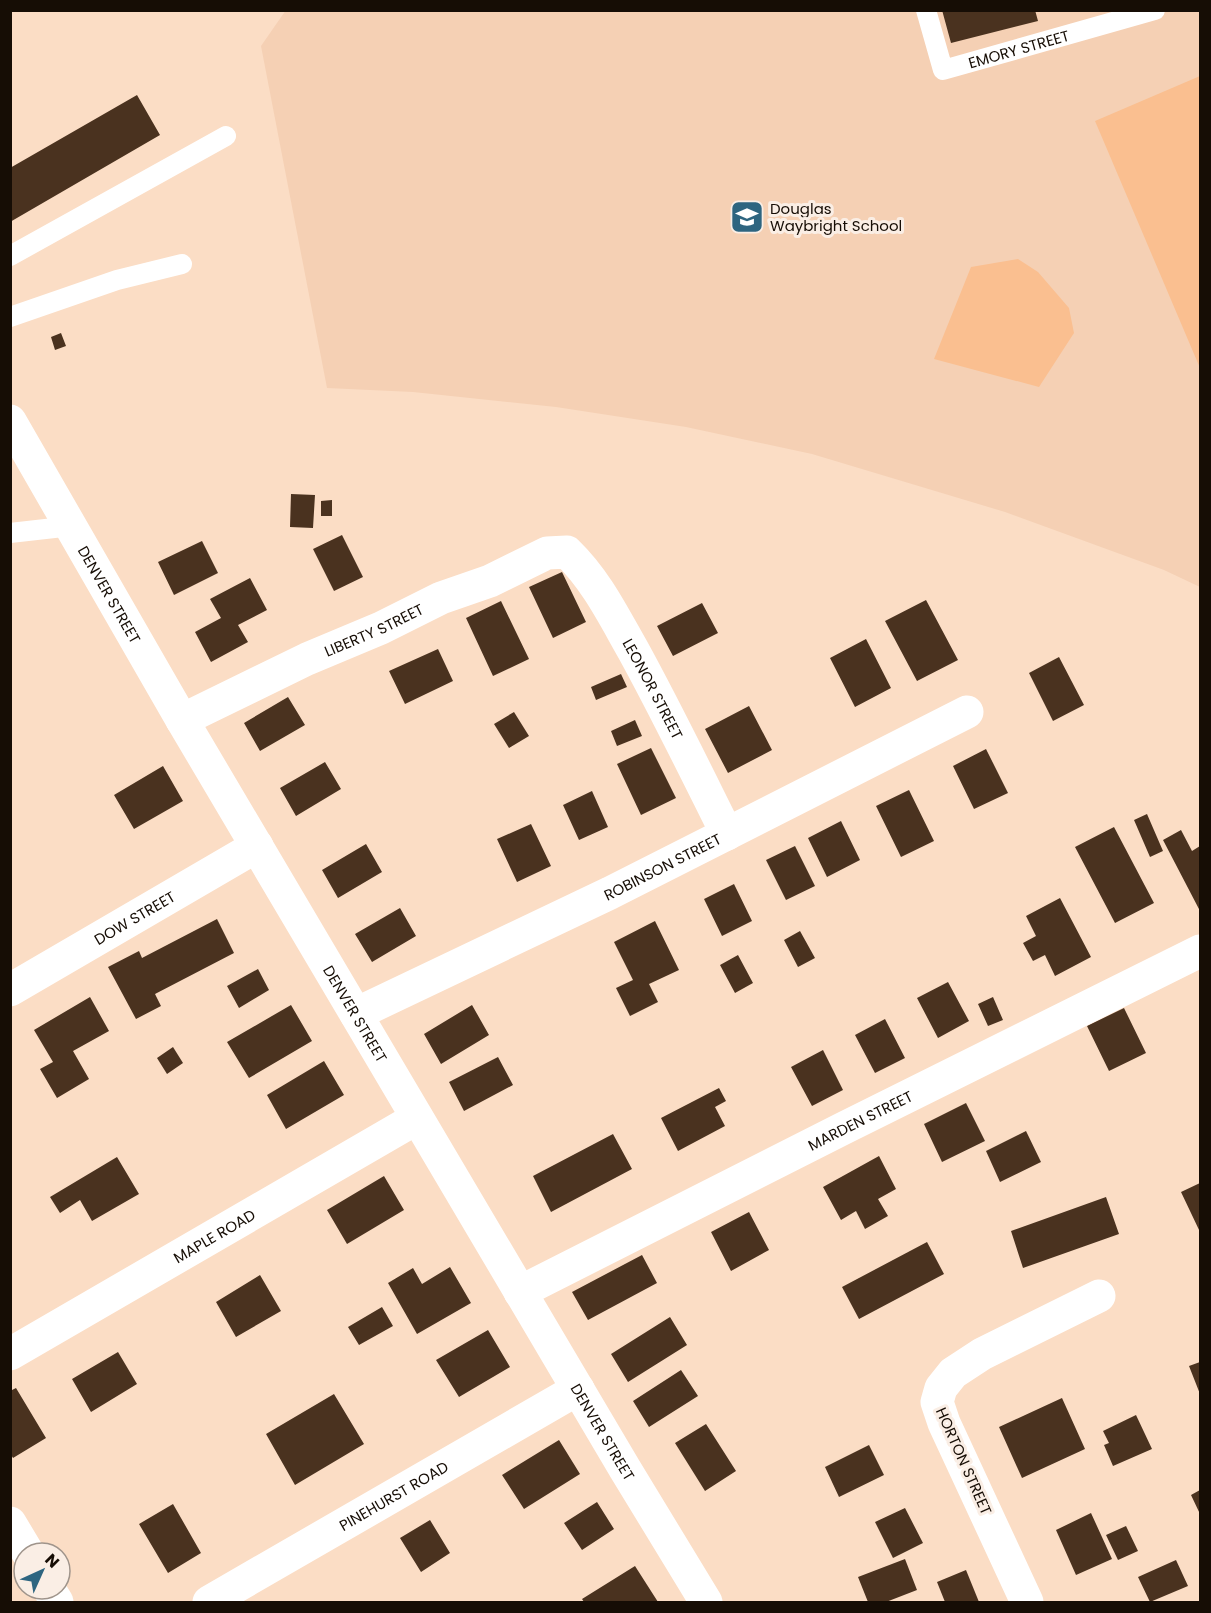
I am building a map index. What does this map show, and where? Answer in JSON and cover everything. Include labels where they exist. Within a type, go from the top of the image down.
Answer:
[{"type":"street","name":"DENVER STREET","points":[[10,421],[182,720],[706,1602]]},
{"type":"street","name":"LIBERTY STREET","points":[[182,720],[441,598],[490,581],[547,553],[567,552]]},
{"type":"street","name":"LEONOR STREET","points":[[567,552],[584,568],[604,599],[653,687],[727,834]]},
{"type":"street","name":"ROBINSON STREET","points":[[356,1014],[610,893],[967,712]]},
{"type":"street","name":"DOW STREET","points":[[10,990],[257,846]]},
{"type":"street","name":"MARDEN STREET","points":[[520,1292],[1200,951]]},
{"type":"street","name":"MAPLE ROAD","points":[[10,1354],[417,1118]]},
{"type":"street","name":"HORTON STREET","points":[[1027,1602],[944,1422],[937,1402],[941,1388],[953,1373],[982,1354],[1099,1296]]},
{"type":"street","name":"PINEHURST ROAD","points":[[208,1602],[578,1389]]},
{"type":"street","points":[[10,1523],[21,1541]]},
{"type":"lane","name":"EMORY STREET","points":[[926,10],[943,70],[1155,10]]},
{"type":"lane","points":[[10,256],[226,136]]},
{"type":"lane","points":[[10,317],[117,280],[182,264]]},
{"type":"lane","points":[[10,533],[72,526]]},
{"type":"shaded area","name":"Douglas Waybright School","points":[[286,10],[1200,11],[1200,587],[1164,570],[1005,512],[812,454],[686,427],[556,407],[413,392],[327,388],[261,46]]},
{"type":"shaded area","points":[[1200,76],[1200,368],[1095,121]]},
{"type":"shaded area","points":[[1018,259],[1038,272],[1069,308],[1074,333],[1039,387],[934,359],[971,267]]},
{"type":"building","points":[[942,10],[1035,10],[1038,21],[951,43]]},
{"type":"building","points":[[137,95],[160,135],[10,222],[10,168]]},
{"type":"building","points":[[61,333],[66,346],[55,350],[51,337]]},
{"type":"building","points":[[291,494],[315,495],[313,528],[290,527]]},
{"type":"building","points":[[332,500],[332,516],[321,516],[321,501]]},
{"type":"building","points":[[342,535],[363,577],[334,591],[313,549]]},
{"type":"building","points":[[202,541],[218,573],[174,595],[158,562]]},
{"type":"building","points":[[562,572],[586,622],[553,638],[529,587]]},
{"type":"building","points":[[250,578],[267,610],[238,625],[248,642],[211,662],[195,632],[221,618],[210,599]]},
{"type":"building","points":[[926,600],[958,660],[917,681],[885,621]]},
{"type":"building","points":[[501,601],[529,659],[493,676],[466,618]]},
{"type":"building","points":[[702,603],[718,633],[673,656],[657,626]]},
{"type":"building","points":[[866,639],[891,688],[855,707],[830,658]]},
{"type":"building","points":[[438,649],[453,681],[405,704],[389,671]]},
{"type":"building","points":[[1059,657],[1084,705],[1053,721],[1029,673]]},
{"type":"building","points":[[621,674],[627,687],[596,700],[591,687]]},
{"type":"building","points":[[288,697],[305,725],[260,751],[244,723]]},
{"type":"building","points":[[749,706],[772,750],[728,773],[705,729]]},
{"type":"building","points":[[514,712],[529,736],[509,748],[494,724]]},
{"type":"building","points":[[635,720],[642,736],[617,746],[611,731]]},
{"type":"building","points":[[651,748],[676,798],[641,815],[617,764]]},
{"type":"building","points":[[986,749],[1008,793],[974,809],[953,766]]},
{"type":"building","points":[[325,762],[341,789],[296,816],[280,788]]},
{"type":"building","points":[[163,766],[183,801],[134,829],[114,795]]},
{"type":"building","points":[[909,790],[934,841],[901,857],[876,806]]},
{"type":"building","points":[[592,791],[608,827],[579,840],[563,805]]},
{"type":"building","points":[[1147,814],[1163,851],[1150,857],[1134,820]]},
{"type":"building","points":[[841,821],[860,860],[827,877],[808,838]]},
{"type":"building","points":[[531,824],[551,866],[517,882],[497,839]]},
{"type":"building","points":[[1114,827],[1154,903],[1115,923],[1075,847]]},
{"type":"building","points":[[1181,830],[1192,851],[1200,846],[1200,911],[1163,840]]},
{"type":"building","points":[[366,844],[382,872],[338,898],[322,870]]},
{"type":"building","points":[[795,846],[815,886],[786,900],[766,860]]},
{"type":"building","points":[[734,884],[752,921],[722,936],[704,899]]},
{"type":"building","points":[[1060,898],[1091,957],[1055,976],[1045,955],[1033,961],[1023,943],[1036,936],[1026,916]]},
{"type":"building","points":[[400,908],[416,936],[372,962],[355,934]]},
{"type":"building","points":[[217,919],[234,953],[155,994],[161,1006],[136,1019],[108,967],[139,951],[142,958]]},
{"type":"building","points":[[655,921],[679,970],[649,984],[658,1002],[630,1016],[616,988],[633,980],[614,942]]},
{"type":"building","points":[[800,931],[815,958],[798,967],[784,940]]},
{"type":"building","points":[[738,955],[753,983],[735,993],[720,965]]},
{"type":"building","points":[[258,969],[269,990],[239,1008],[227,986]]},
{"type":"building","points":[[948,982],[969,1021],[938,1038],[917,998]]},
{"type":"building","points":[[90,997],[109,1031],[73,1051],[89,1079],[57,1098],[40,1069],[53,1062],[34,1030]]},
{"type":"building","points":[[993,997],[1003,1020],[988,1026],[978,1004]]},
{"type":"building","points":[[291,1005],[312,1041],[249,1078],[227,1042]]},
{"type":"building","points":[[472,1005],[489,1035],[441,1064],[424,1034]]},
{"type":"building","points":[[1124,1008],[1146,1053],[1109,1071],[1087,1026]]},
{"type":"building","points":[[885,1019],[905,1058],[875,1073],[855,1035]]},
{"type":"building","points":[[173,1047],[183,1063],[167,1074],[157,1058]]},
{"type":"building","points":[[823,1050],[843,1090],[812,1106],[791,1067]]},
{"type":"building","points":[[498,1057],[513,1085],[464,1111],[449,1082]]},
{"type":"building","points":[[324,1061],[344,1095],[286,1129],[267,1095]]},
{"type":"building","points":[[719,1088],[726,1101],[715,1107],[725,1126],[678,1151],[661,1118]]},
{"type":"building","points":[[966,1103],[985,1141],[942,1162],[924,1124]]},
{"type":"building","points":[[1026,1131],[1041,1162],[1000,1182],[986,1151]]},
{"type":"building","points":[[613,1134],[632,1169],[551,1212],[533,1176]]},
{"type":"building","points":[[879,1156],[896,1189],[878,1199],[888,1216],[865,1229],[856,1211],[841,1220],[823,1187]]},
{"type":"building","points":[[117,1157],[139,1194],[92,1221],[80,1200],[60,1213],[50,1197]]},
{"type":"building","points":[[384,1176],[404,1210],[347,1244],[327,1210]]},
{"type":"building","points":[[1200,1183],[1200,1232],[1181,1192]]},
{"type":"building","points":[[1106,1197],[1119,1234],[1023,1268],[1011,1231]]},
{"type":"building","points":[[749,1212],[769,1250],[731,1271],[711,1232]]},
{"type":"building","points":[[927,1242],[944,1274],[859,1319],[842,1287]]},
{"type":"building","points":[[642,1255],[657,1283],[588,1320],[572,1292]]},
{"type":"building","points":[[450,1267],[471,1303],[417,1334],[388,1283],[413,1268],[422,1284]]},
{"type":"building","points":[[260,1275],[281,1311],[236,1337],[216,1302]]},
{"type":"building","points":[[382,1307],[393,1326],[359,1345],[348,1327]]},
{"type":"building","points":[[670,1317],[687,1345],[628,1382],[611,1354]]},
{"type":"building","points":[[488,1330],[510,1367],[459,1397],[436,1360]]},
{"type":"building","points":[[118,1352],[137,1384],[91,1412],[72,1379]]},
{"type":"building","points":[[1200,1362],[1200,1394],[1189,1366]]},
{"type":"building","points":[[681,1370],[698,1396],[649,1427],[633,1401]]},
{"type":"building","points":[[16,1388],[46,1438],[13,1458],[10,1453],[10,1391]]},
{"type":"building","points":[[334,1394],[364,1444],[295,1485],[266,1434]]},
{"type":"building","points":[[1062,1398],[1085,1449],[1022,1478],[999,1427]]},
{"type":"building","points":[[1136,1415],[1152,1449],[1113,1466],[1104,1445],[1109,1443],[1103,1431]]},
{"type":"building","points":[[706,1424],[736,1471],[705,1491],[675,1443]]},
{"type":"building","points":[[559,1440],[580,1474],[524,1509],[502,1475]]},
{"type":"building","points":[[869,1445],[884,1475],[839,1497],[825,1467]]},
{"type":"building","points":[[1200,1490],[1200,1514],[1191,1495]]},
{"type":"building","points":[[597,1502],[614,1529],[582,1550],[564,1523]]},
{"type":"building","points":[[173,1504],[201,1553],[168,1573],[139,1524]]},
{"type":"building","points":[[905,1508],[923,1543],[893,1558],[875,1522]]},
{"type":"building","points":[[1091,1513],[1112,1559],[1076,1575],[1056,1530]]},
{"type":"building","points":[[430,1520],[450,1553],[421,1572],[400,1538]]},
{"type":"building","points":[[1126,1526],[1138,1551],[1118,1560],[1106,1535]]},
{"type":"building","points":[[905,1559],[917,1590],[886,1602],[868,1602],[858,1577]]},
{"type":"building","points":[[1176,1560],[1188,1586],[1150,1602],[1138,1577]]},
{"type":"building","points":[[635,1566],[658,1602],[584,1602],[582,1599]]},
{"type":"building","points":[[966,1570],[979,1602],[945,1602],[937,1582]]},
{"type":"place","name":"Douglas Waybright School","points":[[747,217]]}]
